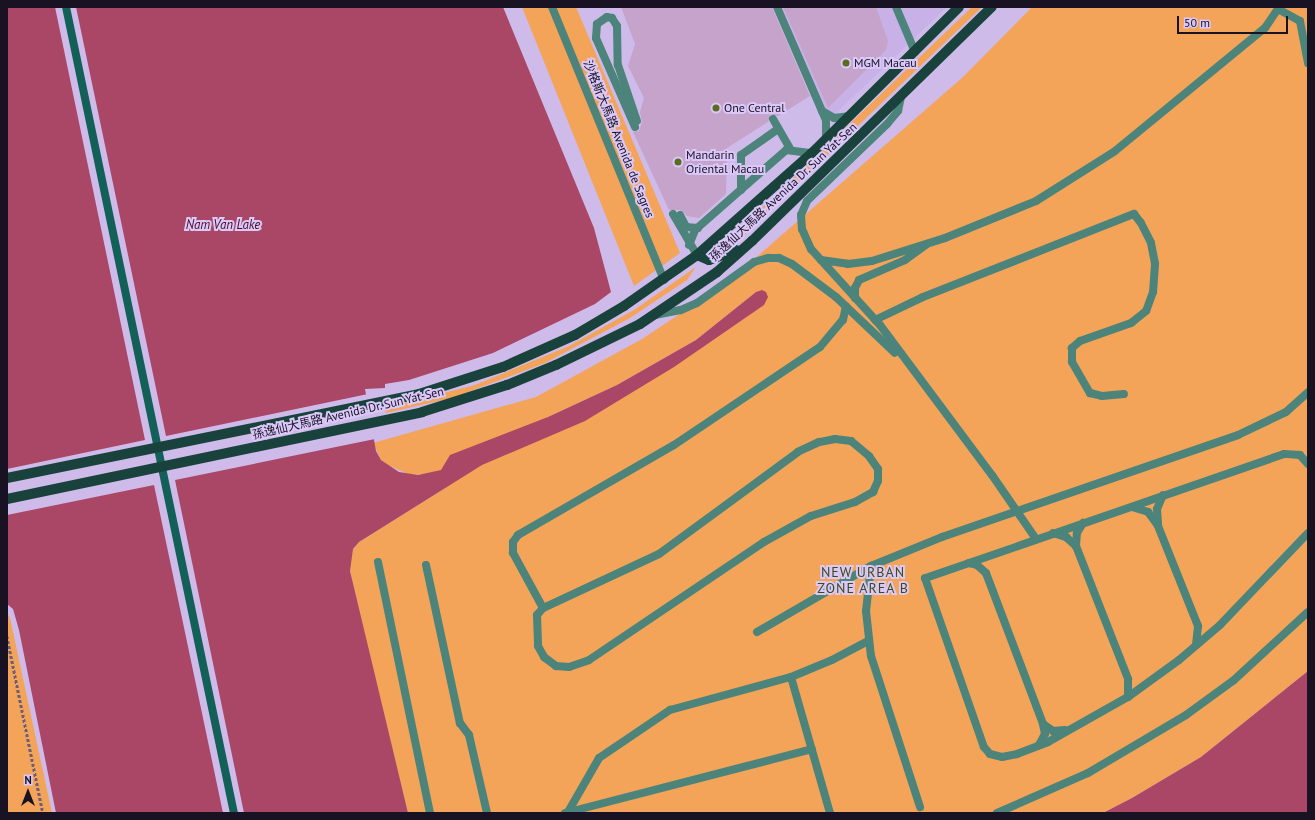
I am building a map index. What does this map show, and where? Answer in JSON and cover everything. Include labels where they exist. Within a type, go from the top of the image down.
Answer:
[{"type":"main road","points":[[66,7],[234,813]]},
{"type":"main road","name":"孫逸仙大馬路 Avenida Dr. Sun Yat-Sen","points":[[7,478],[419,394],[503,368],[576,335],[664,280],[697,255],[812,153],[852,115],[959,7]]},
{"type":"main road","name":"孫逸仙大馬路 Avenida Dr. Sun Yat-Sen","points":[[7,499],[381,422],[506,386],[556,365],[655,315],[717,272],[752,241],[992,7]]},
{"type":"main road","points":[[697,255],[704,259],[716,259],[752,241]]},
{"type":"street","name":"沙格斯大馬路 Avenida de Sagres","points":[[552,7],[664,280]]},
{"type":"street","points":[[776,7],[826,120],[826,139]]},
{"type":"street","points":[[896,7],[914,52]]},
{"type":"street","points":[[821,260],[841,264],[866,263],[930,242],[1036,201],[1114,150],[1265,28],[1279,8],[1300,21],[1308,63]]},
{"type":"street","points":[[607,18],[612,18],[617,26],[618,65],[636,124],[596,38],[597,24],[607,18]]},
{"type":"street","points":[[901,97],[895,116],[812,194],[804,207],[802,229],[811,249],[875,320],[908,366],[992,475],[1036,539]]},
{"type":"street","points":[[821,110],[834,118],[852,115]]},
{"type":"street","points":[[773,119],[790,149],[802,154],[812,153]]},
{"type":"street","points":[[741,190],[741,155],[778,129]]},
{"type":"street","points":[[689,245],[691,236],[698,228],[786,150],[790,149]]},
{"type":"street","points":[[697,255],[689,245],[677,214],[686,226],[698,228]]},
{"type":"street","points":[[875,320],[924,297],[1134,214],[1141,223],[1151,243],[1155,264],[1153,292],[1146,311],[1131,323],[1080,341],[1072,348],[1072,362],[1090,393],[1102,396],[1124,394]]},
{"type":"street","points":[[829,291],[847,288],[859,280],[905,260],[930,242]]},
{"type":"street","points":[[655,315],[689,307],[754,262],[768,258],[779,258],[792,264],[829,291],[908,366]]},
{"type":"street","points":[[856,298],[854,288],[859,280]]},
{"type":"street","points":[[543,608],[513,553],[513,542],[518,535],[674,446],[820,347],[843,320],[846,306]]},
{"type":"street","points":[[757,632],[871,566],[942,536],[1017,512],[1238,435],[1286,412],[1308,392]]},
{"type":"street","points":[[835,438],[851,441],[870,456],[878,469],[878,481],[873,492],[854,502],[811,516],[764,542],[589,660],[569,667],[556,666],[544,657],[538,646],[536,628],[537,615],[543,608],[659,554],[798,452],[819,442],[835,438]]},
{"type":"street","points":[[1308,464],[1300,455],[1284,454],[925,578],[984,747],[990,754],[1002,757],[1017,754],[1070,730],[1128,697],[1196,646],[1220,625],[1308,533]]},
{"type":"street","points":[[1158,526],[1157,509],[1163,495]]},
{"type":"street","points":[[1130,506],[1148,512],[1158,526],[1196,621],[1199,634],[1196,646]]},
{"type":"street","points":[[1084,522],[1077,533],[1076,546],[1128,679],[1128,697]]},
{"type":"street","points":[[1052,533],[1066,537],[1076,546]]},
{"type":"street","points":[[993,554],[986,565],[986,573],[1043,724],[1045,734],[1039,745]]},
{"type":"street","points":[[378,562],[430,813]]},
{"type":"street","points":[[968,563],[977,565],[986,573]]},
{"type":"street","points":[[426,565],[460,723],[469,736],[487,813]]},
{"type":"street","points":[[871,566],[866,611],[868,641],[920,807]]},
{"type":"street","points":[[997,813],[1088,772],[1186,716],[1234,680],[1308,612]]},
{"type":"street","points":[[1196,621],[1207,628],[1220,625]]},
{"type":"street","points":[[566,813],[599,758],[670,710],[791,677],[832,660],[868,641]]},
{"type":"street","points":[[791,677],[830,813]]},
{"type":"street","points":[[1128,679],[1139,683],[1148,683]]},
{"type":"street","points":[[1043,724],[1053,730],[1070,730]]},
{"type":"street","points":[[566,813],[812,749]]},
{"type":"path","points":[[7,636],[43,813]]},
{"type":"shaded area","points":[[522,7],[576,7],[680,253],[634,286]]},
{"type":"shaded area","name":"MGM Macau","points":[[778,7],[947,7],[829,120]]},
{"type":"shaded area","points":[[972,7],[982,7],[743,236],[729,249],[722,251],[721,247]]},
{"type":"shaded area","points":[[1032,7],[1308,7],[1308,671],[1201,757],[1132,798],[1103,813],[408,813],[364,635],[350,571],[350,553],[359,542],[442,490],[430,474],[410,475],[388,465],[381,460],[373,443],[536,397],[642,339],[728,282],[963,77]],"holes":[[[756,292],[691,355],[616,402],[548,417],[617,385],[696,340]]]},
{"type":"shaded area","points":[[696,267],[687,280],[630,318],[545,363],[452,398],[386,413],[385,408],[475,385],[569,346],[634,310]]},
{"type":"shaded area","points":[[7,613],[10,618],[52,813],[7,813]]},
{"type":"water","name":"Nam Van Lake","points":[[7,7],[503,7],[594,228],[611,292],[595,304],[493,353],[409,380],[385,384],[385,388],[365,389],[376,451],[381,460],[399,472],[418,475],[441,470],[450,455],[548,417],[617,385],[696,340],[756,292],[762,290],[766,292],[768,297],[764,305],[674,367],[585,421],[482,465],[359,542],[353,549],[350,571],[408,813],[56,813],[19,630],[13,609],[7,604]]},
{"type":"water","points":[[1308,671],[1308,813],[1103,813],[1132,798],[1201,757]]},
{"type":"pier","points":[[55,7],[76,7],[166,436],[368,394],[375,439],[175,480],[244,813],[223,813],[154,485],[7,515],[7,469],[145,440]]},
{"type":"building","name":"One Central","points":[[621,7],[772,7],[810,96],[778,116],[770,114],[768,122],[727,148],[726,194],[699,218],[687,216],[681,210],[669,210],[633,132],[639,131],[642,122],[640,112],[644,98],[628,66],[635,44]]},
{"type":"building","name":"MGM Macau","points":[[783,7],[876,7],[888,41],[886,50],[828,108]]},
{"type":"place","name":"MGM Macau","points":[[846,63]]},
{"type":"place","name":"One Central","points":[[716,108]]},
{"type":"place","name":"Mandarin Oriental Macau","points":[[678,162]]},
{"type":"district","name":"NEW URBAN ZONE AREA B","points":[[863,580]]}]
